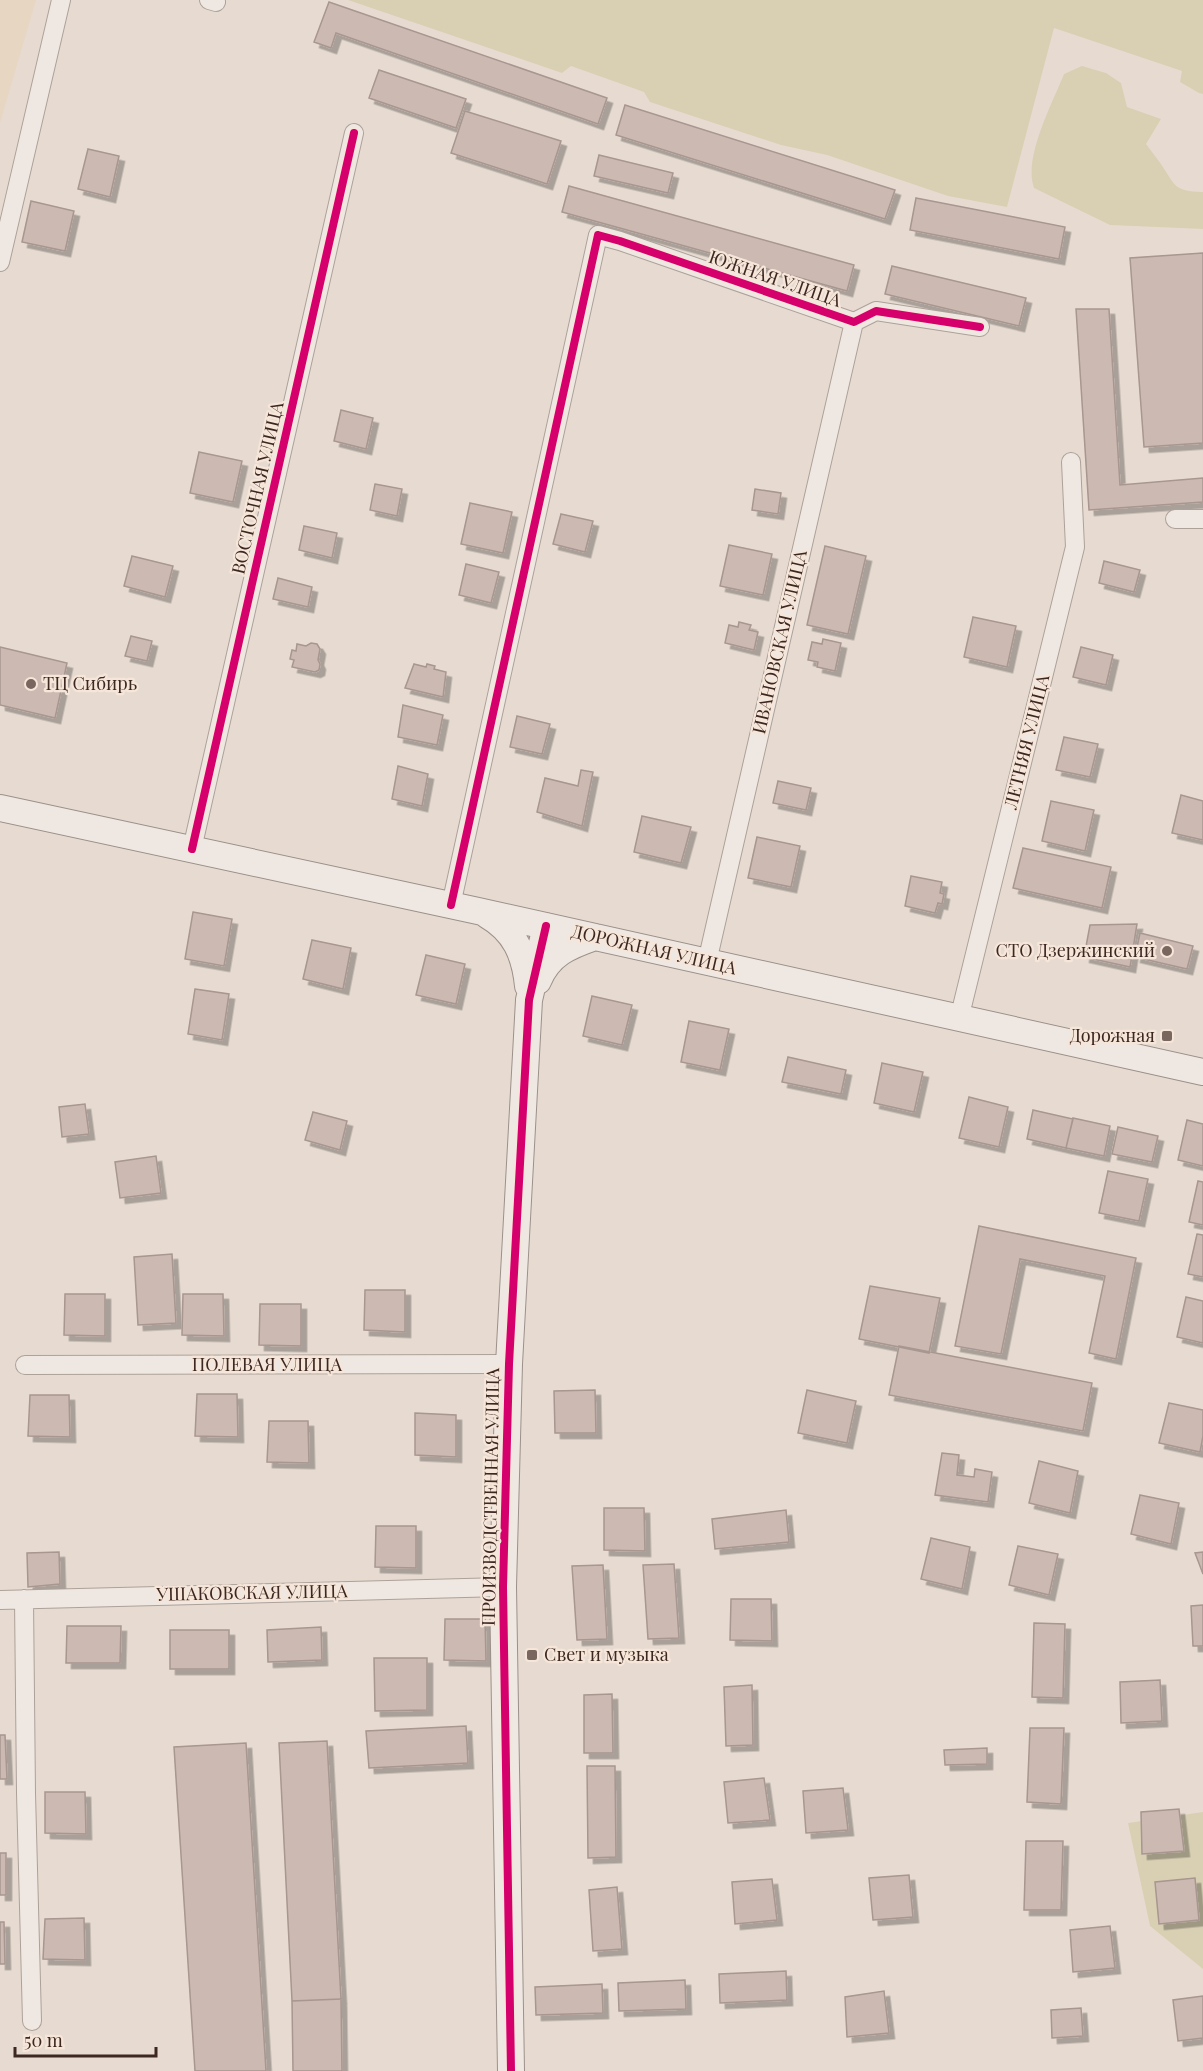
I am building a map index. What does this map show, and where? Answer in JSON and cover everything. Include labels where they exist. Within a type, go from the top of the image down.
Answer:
[{"type":"main road","name":"ДОРОЖНАЯ УЛИЦА","points":[[0,808],[451,905],[1203,1072]]},
{"type":"main road","points":[[478,911],[499,922],[514,938],[523,957],[529,1000]]},
{"type":"main road","name":"ПРОИЗВОДСТВЕННАЯ УЛИЦА","points":[[511,2071],[503,1587],[509,1364],[529,1000],[546,926]]},
{"type":"main road","points":[[529,1000],[542,972],[553,958],[565,948],[595,937]]},
{"type":"street","points":[[0,262],[61,0]]},
{"type":"street","name":"ВОСТОЧНАЯ УЛИЦА","points":[[192,849],[354,133]]},
{"type":"street","name":"ЮЖНАЯ УЛИЦА","points":[[451,905],[598,235],[854,322],[876,311],[980,327]]},
{"type":"street","name":"ИВАНОВСКАЯ УЛИЦА","points":[[707,962],[854,322]]},
{"type":"street","name":"ЛЕТНЯЯ УЛИЦА","points":[[959,1019],[1074,547],[1071,462]]},
{"type":"street","points":[[1175,519],[1203,519]]},
{"type":"street","name":"ПОЛЕВАЯ УЛИЦА","points":[[25,1365],[509,1364]]},
{"type":"street","name":"УШАКОВСКАЯ УЛИЦА","points":[[0,1600],[503,1587]]},
{"type":"street","points":[[24,1599],[29,1959],[32,2021]]},
{"type":"shaded area","points":[[0,0],[36,0],[0,123]]},
{"type":"shaded area","points":[[348,0],[1203,0],[1203,94],[1180,82],[1182,71],[1054,28],[1007,207],[948,196],[827,155],[781,145],[650,102],[644,92],[571,66],[562,73]]},
{"type":"shaded area","points":[[1082,66],[1106,73],[1121,83],[1127,107],[1161,119],[1146,144],[1176,186],[1180,189],[1203,192],[1203,229],[1110,225],[1034,188],[1032,162],[1046,115],[1064,74]]},
{"type":"shaded area","points":[[1203,1812],[1203,1969],[1150,1926],[1128,1823]]},
{"type":"building","points":[[329,2],[607,98],[598,124],[336,33],[331,48],[314,42]]},
{"type":"building","points":[[379,70],[466,99],[456,128],[369,98]]},
{"type":"building","points":[[625,105],[895,190],[885,219],[616,135]]},
{"type":"building","points":[[465,111],[561,141],[547,184],[451,153]]},
{"type":"building","points":[[88,149],[119,156],[110,197],[78,189]]},
{"type":"building","points":[[599,155],[673,173],[668,193],[594,176]]},
{"type":"building","points":[[569,186],[854,265],[847,291],[562,212]]},
{"type":"building","points":[[916,198],[1065,227],[1059,259],[910,230]]},
{"type":"building","points":[[31,201],[74,211],[65,251],[22,242]]},
{"type":"building","points":[[1203,253],[1203,443],[1144,447],[1130,258]]},
{"type":"building","points":[[892,266],[1026,298],[1019,326],[885,294]]},
{"type":"building","points":[[1076,309],[1109,309],[1120,485],[1203,478],[1203,502],[1089,510]]},
{"type":"building","points":[[341,410],[373,418],[366,449],[334,441]]},
{"type":"building","points":[[199,452],[242,461],[233,502],[190,493]]},
{"type":"building","points":[[375,484],[402,489],[397,516],[370,510]]},
{"type":"building","points":[[755,489],[781,493],[778,514],[752,510]]},
{"type":"building","points":[[470,503],[512,512],[503,553],[461,544]]},
{"type":"building","points":[[561,514],[593,521],[585,552],[553,544]]},
{"type":"building","points":[[304,526],[337,533],[332,558],[299,550]]},
{"type":"building","points":[[729,545],[772,554],[763,595],[720,586]]},
{"type":"building","points":[[825,546],[866,556],[848,634],[807,625]]},
{"type":"building","points":[[132,556],[173,566],[165,597],[124,586]]},
{"type":"building","points":[[1104,561],[1140,570],[1134,592],[1099,583]]},
{"type":"building","points":[[466,564],[499,572],[491,603],[459,595]]},
{"type":"building","points":[[278,578],[312,587],[308,607],[273,599]]},
{"type":"building","points":[[973,617],[1016,626],[1007,667],[964,657]]},
{"type":"building","points":[[739,622],[751,625],[749,630],[758,632],[754,650],[725,643],[729,625],[738,627]]},
{"type":"building","points":[[131,636],[152,641],[147,661],[125,656]]},
{"type":"building","points":[[823,639],[841,643],[835,671],[817,667],[818,662],[808,660],[812,642],[822,644]]},
{"type":"building","points":[[311,643],[317,644],[320,649],[319,670],[315,672],[292,667],[294,660],[290,659],[292,650],[296,651],[297,644],[306,646]]},
{"type":"building","name":"ТЦ Сибирь","points":[[0,647],[67,663],[55,718],[0,705]]},
{"type":"building","points":[[1081,647],[1113,655],[1106,685],[1073,677]]},
{"type":"building","points":[[414,664],[426,667],[427,664],[435,666],[434,669],[446,672],[443,697],[405,688]]},
{"type":"building","points":[[403,705],[443,715],[437,745],[398,737]]},
{"type":"building","points":[[517,716],[550,724],[542,754],[510,747]]},
{"type":"building","points":[[1064,737],[1098,744],[1090,777],[1056,770]]},
{"type":"building","points":[[398,766],[428,774],[422,806],[392,799]]},
{"type":"building","points":[[581,770],[593,772],[582,826],[537,812],[545,778],[578,786]]},
{"type":"building","points":[[778,781],[811,788],[806,810],[773,803]]},
{"type":"building","points":[[1181,795],[1203,801],[1203,840],[1172,833]]},
{"type":"building","points":[[1051,801],[1094,810],[1085,851],[1042,841]]},
{"type":"building","points":[[642,816],[691,827],[681,863],[634,852]]},
{"type":"building","points":[[757,837],[800,846],[791,887],[748,878]]},
{"type":"building","points":[[1023,848],[1111,867],[1102,908],[1013,888]]},
{"type":"building","points":[[911,876],[942,882],[940,893],[944,894],[942,904],[938,903],[935,913],[905,906]]},
{"type":"building","points":[[193,912],[232,919],[224,966],[185,959]]},
{"type":"building","points":[[1137,924],[1130,967],[1084,957],[1090,925]]},
{"type":"building","points":[[1140,933],[1193,946],[1187,969],[1135,957]]},
{"type":"building","points":[[312,940],[351,948],[343,989],[303,979]]},
{"type":"building","points":[[426,955],[465,964],[456,1004],[416,995]]},
{"type":"building","points":[[195,989],[229,994],[222,1040],[188,1034]]},
{"type":"building","points":[[592,996],[632,1005],[622,1045],[583,1036]]},
{"type":"building","points":[[689,1021],[729,1029],[720,1070],[681,1062]]},
{"type":"building","points":[[788,1057],[846,1070],[841,1094],[782,1082]]},
{"type":"building","points":[[882,1063],[923,1072],[914,1112],[874,1103]]},
{"type":"building","points":[[969,1097],[1008,1107],[999,1147],[959,1138]]},
{"type":"building","points":[[85,1104],[89,1134],[62,1137],[59,1107]]},
{"type":"building","points":[[1033,1110],[1073,1119],[1066,1148],[1027,1139]]},
{"type":"building","points":[[313,1112],[347,1121],[340,1150],[305,1140]]},
{"type":"building","points":[[1073,1118],[1110,1126],[1104,1156],[1066,1148]]},
{"type":"building","points":[[1187,1120],[1203,1124],[1203,1166],[1178,1160]]},
{"type":"building","points":[[1118,1127],[1158,1136],[1152,1162],[1112,1154]]},
{"type":"building","points":[[156,1156],[161,1193],[120,1198],[115,1162]]},
{"type":"building","points":[[1108,1171],[1148,1179],[1139,1221],[1099,1213]]},
{"type":"building","points":[[1198,1181],[1203,1182],[1203,1225],[1189,1222]]},
{"type":"building","points":[[979,1226],[1136,1258],[1116,1359],[1089,1353],[1105,1276],[1020,1259],[1001,1354],[955,1346]]},
{"type":"building","points":[[1197,1234],[1203,1235],[1203,1277],[1188,1274]]},
{"type":"building","points":[[172,1254],[176,1323],[138,1325],[134,1257]]},
{"type":"building","points":[[870,1286],[940,1298],[929,1353],[859,1339]]},
{"type":"building","points":[[365,1290],[405,1290],[405,1332],[364,1330]]},
{"type":"building","points":[[65,1294],[105,1294],[105,1336],[64,1335]]},
{"type":"building","points":[[183,1294],[223,1294],[224,1336],[182,1335]]},
{"type":"building","points":[[1186,1297],[1203,1301],[1203,1343],[1177,1337]]},
{"type":"building","points":[[260,1304],[301,1304],[301,1346],[259,1345]]},
{"type":"building","points":[[899,1346],[1092,1383],[1083,1431],[889,1395]]},
{"type":"building","points":[[595,1390],[596,1433],[555,1433],[554,1391]]},
{"type":"building","points":[[807,1390],[856,1401],[847,1443],[798,1433]]},
{"type":"building","points":[[197,1394],[237,1394],[238,1437],[195,1436]]},
{"type":"building","points":[[30,1395],[69,1395],[70,1437],[28,1436]]},
{"type":"building","points":[[1169,1403],[1203,1410],[1203,1436],[1200,1452],[1159,1443]]},
{"type":"building","points":[[415,1413],[456,1415],[456,1457],[415,1455]]},
{"type":"building","points":[[269,1421],[308,1421],[309,1463],[267,1462]]},
{"type":"building","points":[[942,1453],[959,1455],[957,1475],[974,1477],[975,1469],[992,1472],[988,1502],[935,1495]]},
{"type":"building","points":[[1039,1461],[1078,1471],[1070,1513],[1029,1503]]},
{"type":"building","points":[[1140,1495],[1179,1503],[1171,1544],[1131,1534]]},
{"type":"building","points":[[604,1508],[644,1508],[645,1551],[604,1550]]},
{"type":"building","points":[[786,1510],[789,1542],[715,1549],[712,1519]]},
{"type":"building","points":[[376,1526],[416,1526],[416,1568],[375,1567]]},
{"type":"building","points":[[931,1538],[970,1547],[962,1589],[921,1579]]},
{"type":"building","points":[[1018,1546],[1058,1554],[1049,1595],[1009,1585]]},
{"type":"building","points":[[59,1552],[60,1584],[28,1587],[27,1553]]},
{"type":"building","points":[[1203,1552],[1203,1574],[1195,1553]]},
{"type":"building","points":[[674,1564],[679,1638],[648,1639],[643,1565]]},
{"type":"building","points":[[603,1565],[607,1639],[577,1640],[572,1566]]},
{"type":"building","points":[[731,1599],[771,1599],[772,1641],[730,1640]]},
{"type":"building","points":[[1203,1605],[1203,1646],[1193,1646],[1191,1606]]},
{"type":"building","points":[[445,1619],[485,1619],[486,1661],[444,1660]]},
{"type":"building","points":[[1034,1623],[1065,1624],[1063,1698],[1032,1697]]},
{"type":"building","points":[[67,1626],[121,1626],[120,1663],[66,1663]]},
{"type":"building","points":[[321,1627],[322,1660],[268,1662],[267,1630]]},
{"type":"building","points":[[170,1630],[229,1630],[229,1669],[170,1669]]},
{"type":"building","points":[[374,1658],[427,1658],[427,1710],[375,1711]]},
{"type":"building","points":[[1160,1680],[1162,1721],[1121,1723],[1120,1682]]},
{"type":"building","points":[[752,1685],[753,1745],[726,1746],[724,1687]]},
{"type":"building","points":[[612,1694],[613,1753],[584,1753],[584,1695]]},
{"type":"building","points":[[466,1726],[468,1763],[369,1768],[366,1731]]},
{"type":"building","points":[[1030,1728],[1064,1728],[1061,1804],[1027,1802]]},
{"type":"building","points":[[0,1735],[5,1735],[7,1779],[0,1779]]},
{"type":"building","points":[[327,1741],[341,1999],[292,2001],[279,1743]]},
{"type":"building","points":[[246,1743],[266,2071],[195,2071],[174,1747]]},
{"type":"building","points":[[987,1748],[987,1764],[945,1765],[944,1750]]},
{"type":"building","points":[[587,1766],[615,1766],[616,1857],[588,1858]]},
{"type":"building","points":[[764,1778],[770,1820],[728,1823],[724,1782]]},
{"type":"building","points":[[843,1788],[848,1830],[806,1833],[803,1791]]},
{"type":"building","points":[[45,1792],[85,1792],[86,1834],[45,1833]]},
{"type":"building","points":[[1179,1809],[1184,1851],[1142,1854],[1141,1812]]},
{"type":"building","points":[[1026,1841],[1063,1841],[1061,1910],[1024,1910]]},
{"type":"building","points":[[0,1853],[6,1853],[6,1895],[0,1895]]},
{"type":"building","points":[[909,1875],[913,1917],[873,1920],[869,1878]]},
{"type":"building","points":[[1195,1878],[1199,1920],[1159,1924],[1155,1882]]},
{"type":"building","points":[[772,1879],[777,1920],[735,1924],[732,1882]]},
{"type":"building","points":[[617,1887],[622,1949],[593,1951],[589,1890]]},
{"type":"building","points":[[84,1918],[85,1960],[43,1959],[45,1919]]},
{"type":"building","points":[[0,1922],[4,1922],[5,1964],[0,1964]]},
{"type":"building","points":[[1110,1926],[1115,1968],[1073,1972],[1070,1930]]},
{"type":"building","points":[[786,1971],[787,2000],[720,2003],[719,1974]]},
{"type":"building","points":[[685,1980],[686,2009],[619,2011],[618,1983]]},
{"type":"building","points":[[602,1984],[603,2013],[536,2015],[535,1987]]},
{"type":"building","points":[[884,1991],[889,2033],[847,2037],[845,1997]]},
{"type":"building","points":[[1203,1996],[1203,2038],[1178,2041],[1173,2000]]},
{"type":"building","points":[[341,1999],[342,2071],[293,2071],[292,2001]]},
{"type":"building","points":[[1081,2008],[1083,2036],[1052,2038],[1051,2010]]},
{"type":"cycle path","points":[[192,849],[354,133]]},
{"type":"cycle path","points":[[451,905],[598,235],[854,322],[876,311],[980,327]]},
{"type":"cycle path","points":[[511,2071],[503,1587],[509,1364],[529,1000],[546,926]]},
{"type":"place","name":"ТЦ Сибирь","points":[[31,684]]},
{"type":"place","name":"СТО Дзержинский","points":[[1167,951]]},
{"type":"place","name":"Дорожная","points":[[1167,1036]]},
{"type":"place","name":"Свет и музыка","points":[[532,1655]]}]
